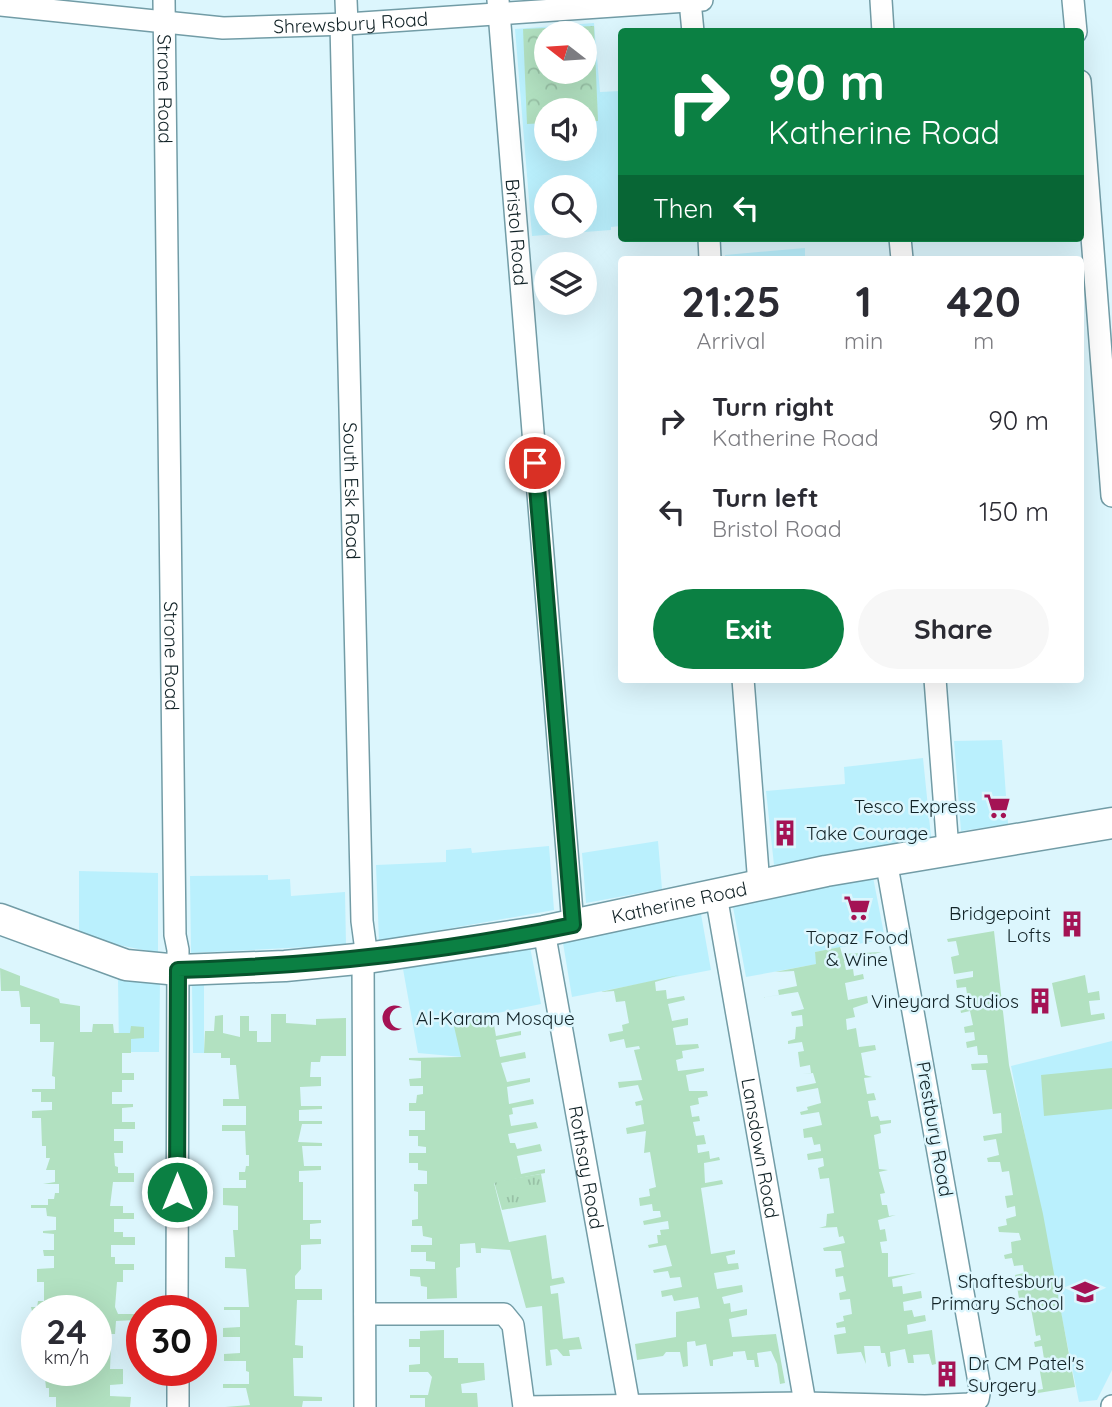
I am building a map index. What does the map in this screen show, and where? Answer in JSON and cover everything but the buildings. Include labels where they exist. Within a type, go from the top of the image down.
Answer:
[{"type":"main road","name":"Katherine Road","points":[[0,919],[110,961],[178,970],[261,968],[365,958],[559,928],[886,860],[1111,827]]},
{"type":"street","name":"Strone Road","points":[[164,0],[175,935],[178,970],[177,1295]]},
{"type":"street","name":"South Esk Road","points":[[346,0],[344,24],[362,922],[365,958],[365,1407]]},
{"type":"street","name":"Shrewsbury Road","points":[[0,5],[223,28],[344,24],[498,7],[702,0]]},
{"type":"street","points":[[881,0],[883,28]]},
{"type":"street","points":[[1073,0],[1076,28]]},
{"type":"street","points":[[690,1],[693,28]]},
{"type":"street","name":"Bristol Road","points":[[498,7],[559,928]]},
{"type":"street","points":[[1084,133],[1112,496]]},
{"type":"street","points":[[743,683],[759,885]]},
{"type":"street","points":[[934,683],[948,850]]},
{"type":"street","name":"Prestbury Road","points":[[886,860],[980,1388],[978,1399],[970,1404],[925,1407]]},
{"type":"street","name":"Lansdown Road","points":[[716,895],[805,1403]]},
{"type":"street","name":"Rothsay Road","points":[[559,928],[629,1405]]},
{"type":"street","points":[[365,1314],[504,1314],[513,1325],[524,1407],[805,1403],[925,1407]]},
{"type":"street","points":[[178,1386],[178,1407]]},
{"type":"shaded area","points":[[534,28],[534,84],[597,84],[597,58],[600,92],[618,91],[618,226],[597,231],[597,175],[534,175],[534,236],[515,29]]},
{"type":"shaded area","points":[[805,248],[805,256],[725,255]]},
{"type":"shaded area","points":[[1002,740],[1008,824],[961,831],[954,741]]},
{"type":"shaded area","points":[[923,758],[931,837],[774,865],[766,791],[845,784],[844,767]]},
{"type":"shaded area","points":[[658,841],[662,889],[586,903],[582,853]]},
{"type":"shaded area","points":[[549,846],[554,910],[379,941],[376,865],[446,862],[446,850],[471,848],[472,853]]},
{"type":"shaded area","points":[[79,871],[158,873],[158,953],[104,942],[79,932]]},
{"type":"shaded area","points":[[268,875],[268,880],[290,879],[291,896],[345,892],[346,945],[191,953],[190,876]]},
{"type":"shaded area","points":[[873,877],[885,939],[815,952],[817,964],[746,977],[733,907]]},
{"type":"shaded area","points":[[701,914],[711,970],[572,997],[563,943]]},
{"type":"shaded area","points":[[530,947],[541,1004],[454,1022],[462,1057],[418,1053],[403,969]]},
{"type":"shaded area","points":[[118,978],[160,982],[159,1052],[119,1052]]},
{"type":"shaded area","points":[[204,984],[204,1053],[193,1053],[192,985]]},
{"type":"shaded area","name":"Shaftesbury Primary School","points":[[1112,1041],[1112,1370],[1097,1400],[1079,1402],[1011,1066]]},
{"type":"green space","points":[[523,29],[534,29],[534,84],[596,84],[598,121],[597,98],[534,98],[534,124],[527,124]]},
{"type":"green space","points":[[994,931],[1009,1065],[1043,1214],[1075,1387],[1026,1395],[1026,1392],[1043,1389],[1039,1366],[1045,1365],[1042,1346],[1035,1347],[1034,1342],[1041,1340],[1040,1335],[1036,1336],[1030,1303],[1020,1304],[1015,1275],[1024,1273],[1023,1265],[1014,1266],[1012,1258],[1005,1259],[1004,1255],[1012,1253],[1011,1242],[1021,1240],[1019,1233],[999,1232],[998,1227],[1007,1225],[1006,1219],[1016,1216],[1015,1206],[1007,1208],[1005,1196],[1013,1195],[1009,1171],[1002,1172],[1000,1162],[988,1162],[987,1158],[999,1155],[996,1139],[984,1141],[983,1136],[1002,1133],[1001,1113],[993,1114],[986,1070],[972,1070],[971,1064],[988,1063],[987,1055],[978,1055],[977,1046],[967,1048],[966,1042],[975,1040],[974,1032],[965,1033],[964,1027],[973,1025],[970,1011],[961,1013],[959,1003],[968,1001],[966,987],[957,988],[956,980],[973,977],[973,971],[954,974],[951,957],[959,955],[956,941],[948,942],[947,939]]},
{"type":"green space","points":[[840,947],[842,954],[882,952],[844,961],[846,970],[853,969],[854,976],[863,974],[864,979],[845,983],[848,1000],[867,996],[868,1003],[853,1008],[855,1017],[846,1019],[847,1030],[856,1028],[859,1047],[875,1045],[876,1050],[861,1053],[865,1075],[872,1077],[864,1078],[867,1094],[874,1093],[876,1100],[868,1101],[871,1117],[878,1116],[880,1121],[891,1120],[891,1123],[880,1125],[881,1133],[874,1135],[879,1169],[888,1170],[879,1172],[885,1193],[880,1194],[882,1205],[887,1205],[889,1216],[896,1215],[878,1220],[880,1230],[885,1229],[887,1241],[880,1242],[882,1253],[888,1253],[888,1277],[916,1273],[892,1279],[893,1287],[902,1286],[903,1294],[921,1291],[922,1298],[903,1302],[904,1311],[912,1310],[914,1317],[925,1315],[926,1321],[907,1325],[908,1334],[932,1330],[936,1364],[932,1365],[929,1354],[913,1355],[914,1363],[908,1363],[905,1349],[890,1352],[891,1366],[888,1367],[885,1353],[881,1353],[880,1346],[864,1346],[866,1364],[861,1352],[837,1354],[834,1335],[846,1333],[845,1327],[837,1328],[836,1323],[844,1321],[843,1316],[852,1314],[850,1299],[840,1300],[839,1293],[846,1291],[843,1276],[836,1277],[835,1269],[844,1267],[841,1251],[824,1251],[823,1248],[845,1243],[843,1236],[839,1237],[837,1227],[819,1228],[826,1226],[827,1214],[834,1213],[829,1178],[820,1179],[818,1168],[824,1166],[823,1158],[808,1160],[807,1154],[821,1151],[820,1144],[814,1145],[812,1137],[804,1138],[803,1129],[822,1125],[819,1112],[801,1115],[800,1112],[821,1103],[818,1088],[797,1092],[796,1087],[816,1083],[813,1073],[802,1074],[811,1073],[810,1065],[800,1067],[798,1052],[804,1051],[802,1042],[788,1044],[788,1041],[795,1039],[796,1027],[803,1026],[802,1015],[792,1016],[791,1012],[804,1009],[798,992],[779,995],[778,990],[797,986],[794,971],[775,972],[816,964],[815,952]]},
{"type":"green space","points":[[0,968],[20,976],[20,985],[59,999],[60,1003],[80,1006],[80,1032],[92,1032],[93,1024],[113,1024],[114,1033],[130,1033],[131,1026],[144,1027],[144,1038],[131,1039],[131,1053],[122,1053],[122,1073],[134,1073],[134,1080],[122,1080],[122,1092],[112,1092],[112,1104],[133,1104],[133,1107],[122,1108],[122,1122],[135,1122],[135,1129],[114,1129],[114,1141],[123,1141],[123,1153],[114,1153],[115,1166],[118,1167],[118,1173],[134,1173],[134,1182],[113,1182],[110,1206],[123,1206],[123,1213],[134,1213],[134,1219],[114,1219],[114,1232],[123,1232],[123,1237],[135,1237],[135,1245],[111,1245],[111,1257],[115,1257],[115,1264],[134,1264],[134,1270],[123,1270],[123,1282],[117,1282],[115,1307],[118,1314],[126,1314],[126,1320],[116,1321],[115,1334],[112,1334],[112,1295],[44,1295],[44,1282],[37,1282],[37,1269],[54,1268],[54,1256],[44,1256],[43,1250],[54,1250],[54,1234],[43,1231],[56,1230],[56,1217],[47,1216],[46,1208],[31,1208],[31,1205],[48,1205],[48,1199],[54,1199],[55,1193],[59,1193],[59,1184],[43,1184],[55,1182],[55,1170],[46,1170],[50,1158],[46,1158],[46,1146],[42,1146],[41,1118],[32,1118],[32,1111],[52,1110],[52,1102],[41,1102],[41,1092],[32,1092],[32,1089],[55,1089],[55,1077],[52,1076],[54,1042],[40,1042],[40,1024],[30,1024],[30,1007],[21,1007],[19,991],[1,991]]},
{"type":"green space","points":[[679,975],[655,982],[656,991],[666,990],[667,999],[684,996],[685,1000],[668,1004],[672,1021],[688,1018],[688,1025],[673,1028],[676,1045],[698,1044],[699,1048],[682,1051],[683,1058],[676,1060],[678,1071],[704,1068],[704,1071],[686,1075],[689,1091],[707,1091],[708,1096],[698,1098],[699,1104],[690,1106],[692,1117],[699,1116],[700,1121],[693,1122],[696,1136],[704,1135],[706,1144],[697,1145],[698,1153],[709,1151],[710,1159],[719,1157],[720,1160],[704,1163],[705,1183],[722,1180],[723,1184],[701,1188],[711,1254],[735,1250],[735,1254],[726,1256],[728,1264],[738,1263],[739,1269],[714,1273],[717,1289],[742,1285],[743,1292],[722,1297],[724,1304],[730,1303],[731,1312],[747,1309],[747,1315],[729,1319],[732,1337],[776,1334],[785,1383],[780,1384],[777,1364],[771,1351],[757,1353],[759,1367],[755,1367],[754,1360],[747,1360],[745,1351],[733,1352],[733,1356],[713,1360],[713,1366],[710,1366],[706,1344],[696,1346],[695,1341],[687,1342],[688,1366],[683,1367],[680,1352],[666,1352],[663,1356],[637,1360],[635,1344],[676,1337],[676,1312],[700,1308],[698,1297],[674,1301],[672,1295],[662,1297],[661,1291],[682,1287],[680,1277],[670,1278],[668,1271],[654,1273],[653,1270],[672,1266],[666,1245],[649,1248],[648,1245],[658,1243],[657,1235],[661,1235],[660,1230],[669,1229],[668,1221],[644,1225],[643,1221],[661,1217],[660,1211],[653,1211],[652,1204],[640,1206],[639,1198],[650,1196],[649,1189],[656,1187],[650,1152],[644,1153],[646,1131],[627,1134],[626,1128],[644,1124],[641,1105],[636,1106],[635,1102],[643,1100],[638,1085],[619,1088],[618,1082],[642,1080],[634,1050],[640,1049],[639,1046],[626,1048],[624,1039],[610,1042],[608,1034],[623,1031],[622,1025],[629,1023],[625,1001],[616,1002],[614,991],[600,992]]},
{"type":"green space","points":[[1085,975],[1088,993],[1099,991],[1100,1000],[1089,1001],[1091,1015],[1104,1013],[1105,1019],[1061,1027],[1052,983]]},
{"type":"green space","points":[[271,1014],[286,1014],[286,1023],[316,1025],[316,1019],[346,1018],[346,1056],[321,1056],[320,1062],[311,1062],[310,1077],[321,1077],[321,1086],[300,1087],[301,1106],[322,1106],[322,1109],[299,1110],[299,1121],[322,1121],[322,1124],[302,1124],[298,1142],[322,1143],[322,1146],[302,1146],[304,1166],[321,1166],[321,1170],[299,1171],[299,1182],[303,1182],[303,1220],[321,1220],[321,1223],[310,1224],[310,1239],[321,1239],[321,1244],[301,1245],[301,1269],[295,1276],[295,1289],[322,1289],[322,1300],[297,1300],[295,1345],[303,1346],[303,1358],[293,1358],[294,1396],[322,1397],[322,1401],[303,1401],[302,1407],[225,1407],[250,1405],[246,1388],[223,1388],[223,1384],[249,1384],[246,1361],[224,1361],[224,1354],[240,1353],[240,1337],[223,1337],[223,1328],[240,1327],[240,1310],[224,1310],[224,1307],[249,1307],[246,1269],[225,1268],[225,1257],[235,1257],[233,1230],[238,1230],[238,1206],[223,1205],[223,1188],[246,1188],[246,1180],[239,1180],[239,1172],[245,1172],[246,1166],[249,1166],[249,1155],[246,1155],[245,1131],[222,1131],[222,1125],[246,1125],[246,1106],[223,1106],[223,1099],[239,1099],[236,1065],[230,1065],[230,1058],[221,1058],[221,1053],[204,1053],[205,1031],[214,1031],[215,1016],[223,1015],[223,1033],[240,1037],[240,1016],[249,1016],[249,1031],[257,1031],[257,1042],[271,1042]]},
{"type":"green space","points":[[492,1014],[496,1036],[521,1031],[521,1035],[496,1040],[500,1057],[525,1052],[526,1058],[501,1063],[507,1082],[530,1078],[530,1082],[507,1087],[509,1104],[533,1099],[534,1104],[512,1108],[513,1114],[509,1115],[511,1126],[536,1122],[538,1128],[508,1134],[510,1143],[515,1143],[517,1149],[540,1144],[542,1151],[517,1156],[521,1174],[545,1169],[545,1173],[494,1183],[509,1242],[546,1235],[552,1279],[563,1277],[565,1283],[550,1286],[551,1294],[558,1293],[563,1339],[579,1337],[582,1349],[569,1350],[570,1356],[563,1356],[557,1349],[550,1350],[552,1365],[546,1366],[542,1306],[526,1308],[510,1250],[481,1248],[481,1253],[476,1253],[475,1243],[460,1244],[460,1267],[456,1268],[457,1298],[427,1299],[427,1287],[421,1286],[420,1277],[410,1276],[410,1269],[435,1269],[435,1262],[426,1261],[426,1252],[411,1252],[411,1245],[432,1245],[432,1238],[423,1236],[422,1226],[412,1226],[412,1220],[418,1219],[418,1192],[414,1191],[414,1184],[427,1184],[427,1171],[418,1170],[418,1163],[409,1163],[409,1153],[426,1153],[426,1147],[418,1146],[418,1136],[409,1136],[409,1130],[425,1130],[425,1111],[409,1111],[409,1103],[416,1103],[417,1095],[423,1094],[423,1086],[410,1086],[409,1079],[421,1078],[421,1061],[409,1058],[461,1057],[453,1022]]},
{"type":"green space","points":[[1112,1068],[1112,1109],[1044,1116],[1041,1075]]},
{"type":"green space","points":[[541,1174],[546,1202],[502,1210],[494,1182]]},
{"type":"green space","points":[[444,1330],[444,1358],[458,1358],[458,1363],[484,1363],[485,1380],[461,1384],[462,1393],[477,1393],[478,1407],[425,1407],[425,1398],[410,1398],[410,1395],[428,1395],[432,1377],[428,1372],[409,1372],[409,1365],[420,1364],[420,1347],[409,1347],[409,1339],[420,1339],[420,1331]]},
{"type":"green space","points":[[112,1369],[123,1369],[123,1384],[112,1385]]},
{"type":"green space","points":[[110,1386],[110,1396],[131,1397],[130,1407],[56,1407],[56,1397],[49,1397],[49,1388],[46,1388]]},
{"type":"place","name":"Tesco Express","points":[[997,806]]},
{"type":"place","name":"Take Courage","points":[[785,833]]},
{"type":"place","name":"Topaz Food & Wine","points":[[857,908]]},
{"type":"place","name":"Bridgepoint Lofts","points":[[1072,924]]},
{"type":"place","name":"Vineyard Studios","points":[[1040,1001]]},
{"type":"place","name":"Al-Karam Mosque","points":[[395,1018]]},
{"type":"place","name":"Shaftesbury Primary School","points":[[1085,1292]]},
{"type":"place","name":"Dr CM Patel's Surgery","points":[[947,1374]]},
{"type":"route","points":[[177,1192],[178,970],[261,968],[366,958],[573,925],[535,463]]}]
